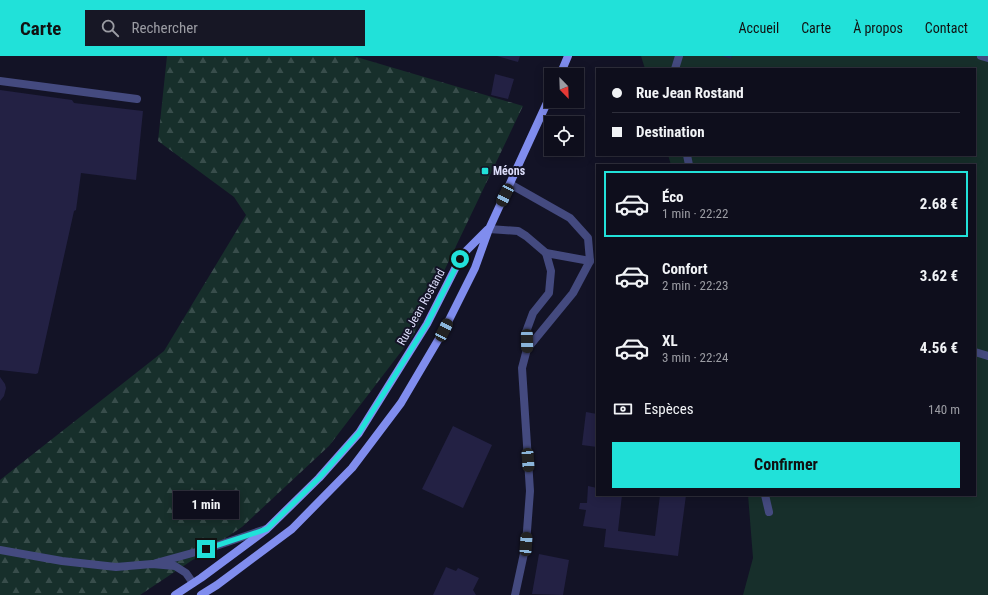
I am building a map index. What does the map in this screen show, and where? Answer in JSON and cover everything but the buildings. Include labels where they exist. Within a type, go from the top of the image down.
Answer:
[{"type":"main road","points":[[563,68],[568,56]]},
{"type":"main road","points":[[201,595],[292,530],[352,468],[401,403],[444,330],[477,265],[489,228],[545,108]]},
{"type":"main road","name":"Rue Jean Rostand","points":[[175,595],[201,578],[267,529],[319,478],[359,433],[427,324],[462,255],[489,228]]},
{"type":"street","points":[[675,68],[679,56]]},
{"type":"street","points":[[981,56],[988,58]]},
{"type":"street","points":[[0,81],[137,99]]},
{"type":"street","points":[[510,184],[570,218],[588,238],[590,261],[573,293],[527,349]]},
{"type":"street","points":[[489,228],[518,231],[546,253],[590,261]]},
{"type":"street","points":[[516,595],[526,544],[530,491],[522,368],[527,349],[526,332],[533,313],[549,293],[551,271],[546,253]]},
{"type":"street","points":[[976,352],[988,356]]},
{"type":"street","points":[[765,496],[768,512]]},
{"type":"street","points":[[152,564],[206,549],[267,529]]},
{"type":"street","points":[[0,550],[62,561],[116,567],[152,564],[175,566],[186,573],[193,583]]},
{"type":"green space","points":[[167,56],[353,56],[523,106],[413,336],[329,446],[242,527],[140,595],[0,595],[0,480],[164,351],[246,215],[234,197],[158,141]]},
{"type":"green space","points":[[641,56],[988,56],[988,595],[743,595],[753,558],[748,496],[976,496],[976,164],[671,164],[668,156],[976,156],[976,68],[645,68]]},
{"type":"place","name":"Méons","points":[[485,171]]},
{"type":"route","points":[[206,549],[267,529],[319,478],[359,433],[427,324],[460,259]]}]
